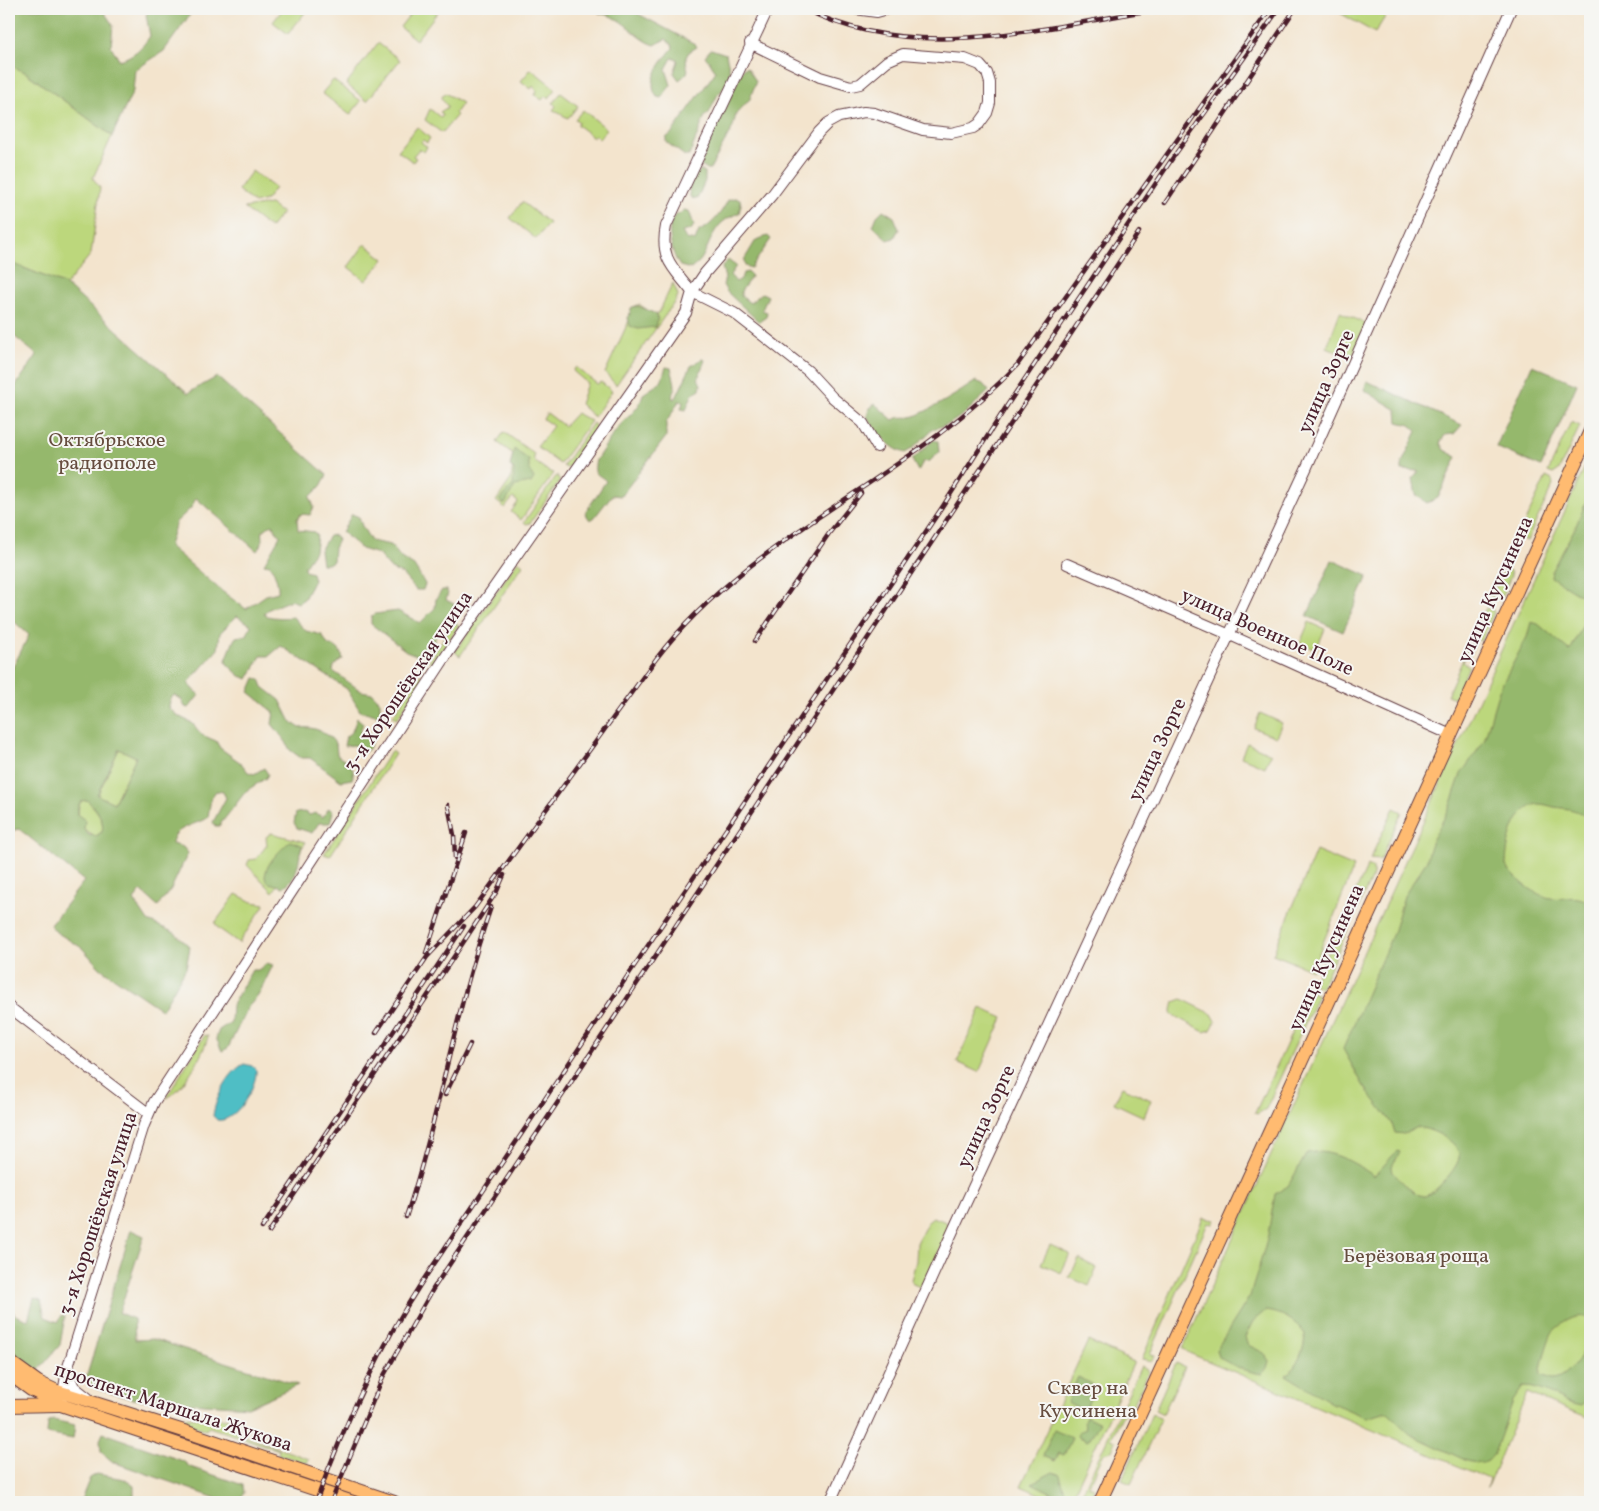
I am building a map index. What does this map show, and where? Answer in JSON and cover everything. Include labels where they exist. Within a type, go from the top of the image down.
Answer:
[{"type":"main road","name":"улица Куусинена","points":[[1100,1502],[1590,431]]},
{"type":"main road","name":"проспект Маршала Жукова","points":[[9,1361],[62,1399],[354,1502]]},
{"type":"main road","name":"проспект Маршала Жукова","points":[[9,1374],[24,1386],[45,1398],[93,1401],[394,1502]]},
{"type":"main road","points":[[14,1406],[31,1398],[24,1386]]},
{"type":"main road","points":[[14,1406],[45,1398]]},
{"type":"main road","points":[[14,1406],[62,1399]]},
{"type":"street","points":[[768,9],[750,43],[666,226],[665,245],[671,268],[692,292],[734,312],[808,370],[832,397],[863,424],[877,447]]},
{"type":"street","points":[[854,9],[877,12],[888,9]]},
{"type":"street","name":"улица Зорге","points":[[830,1502],[957,1222],[1230,635],[1386,293],[1511,9]]},
{"type":"street","points":[[692,292],[796,166],[819,132],[839,117],[852,112],[874,113],[923,130],[935,132],[964,130],[979,124],[988,113],[990,83],[984,69],[973,62],[904,54],[886,61],[860,84],[839,84],[750,43]]},
{"type":"street","name":"3-я Хорошёвская улица","points":[[62,1399],[67,1370],[148,1114],[448,653],[686,313],[692,292]]},
{"type":"street","name":"улица Военное Поле","points":[[1068,564],[1451,735]]},
{"type":"street","points":[[9,1007],[148,1114]]},
{"type":"street","points":[[67,1370],[74,1387],[79,1393],[93,1401]]},
{"type":"green space","points":[[9,9],[102,9],[113,25],[111,46],[119,60],[137,51],[150,36],[146,15],[150,9],[194,9],[164,51],[135,70],[133,91],[112,136],[25,72],[9,65]]},
{"type":"green space","points":[[283,9],[307,10],[288,34],[273,22]]},
{"type":"green space","points":[[414,9],[440,9],[416,40],[400,27]]},
{"type":"green space","points":[[595,9],[629,9],[695,44],[697,47],[689,52],[686,57],[688,70],[686,74],[679,80],[674,73],[678,61],[676,58],[672,58],[666,69],[671,85],[661,98],[657,97],[654,91],[654,78],[660,65],[673,48],[672,44],[666,39],[655,45],[648,42],[615,18],[600,14]]},
{"type":"green space","points":[[1333,9],[1390,9],[1375,33]]},
{"type":"green space","points":[[378,43],[400,60],[367,101],[346,84]]},
{"type":"green space","points":[[711,49],[726,54],[730,72],[727,86],[718,94],[709,113],[705,116],[689,156],[685,156],[666,142],[666,138],[671,134],[716,71],[705,56]]},
{"type":"green space","points":[[9,65],[25,72],[112,136],[93,178],[100,188],[91,254],[66,285],[9,262]]},
{"type":"green space","points":[[747,67],[756,81],[750,99],[736,114],[733,127],[710,169],[706,169],[701,166],[701,161],[743,69]]},
{"type":"green space","points":[[531,69],[556,89],[549,98],[545,96],[542,100],[535,95],[537,91],[533,86],[531,89],[521,81]]},
{"type":"green space","points":[[333,80],[361,101],[350,115],[322,93]]},
{"type":"green space","points":[[445,93],[462,103],[455,113],[457,115],[442,133],[425,120],[430,109],[441,118],[443,115],[440,112],[448,107],[441,98]]},
{"type":"green space","points":[[561,93],[578,106],[568,118],[553,110],[556,106],[553,103]]},
{"type":"green space","points":[[583,110],[607,129],[599,139],[595,135],[593,137],[577,125],[579,122],[575,119]]},
{"type":"green space","points":[[417,127],[430,138],[427,143],[423,140],[421,142],[427,147],[424,152],[419,149],[413,156],[416,158],[413,162],[398,151]]},
{"type":"green space","points":[[700,170],[705,172],[705,181],[697,199],[691,198],[689,190],[691,183]]},
{"type":"green space","points":[[252,171],[275,188],[266,200],[254,203],[238,190]]},
{"type":"green space","points":[[740,199],[739,213],[730,217],[719,226],[697,264],[691,269],[680,266],[674,256],[670,234],[671,222],[674,217],[684,210],[689,211],[694,225],[691,230],[682,232],[686,239],[695,241],[699,231],[704,229],[720,214],[728,200]]},
{"type":"green space","points":[[522,202],[549,223],[536,239],[510,218]]},
{"type":"green space","points":[[270,204],[282,213],[270,228],[244,208]]},
{"type":"green space","points":[[883,210],[894,217],[899,229],[894,238],[888,240],[873,226],[877,216]]},
{"type":"green space","points":[[768,236],[771,239],[751,268],[745,266],[744,260],[756,240]]},
{"type":"green space","points":[[365,244],[384,259],[366,281],[348,267]]},
{"type":"green space","points":[[728,260],[736,266],[730,275],[736,282],[741,279],[743,273],[748,272],[752,276],[741,291],[741,296],[750,303],[762,293],[768,296],[762,310],[767,312],[766,317],[759,322],[727,292],[723,285],[725,278],[722,267]]},
{"type":"green space","name":"Октябрьское радиополе","points":[[9,262],[66,285],[188,393],[217,377],[327,475],[321,486],[310,497],[314,507],[310,515],[301,514],[297,519],[298,530],[314,532],[317,535],[315,551],[304,567],[305,571],[312,573],[314,580],[304,599],[298,603],[291,600],[269,609],[264,614],[283,618],[293,617],[306,631],[322,635],[328,645],[338,649],[343,659],[334,666],[333,671],[361,691],[372,693],[380,701],[380,716],[360,711],[347,689],[281,646],[269,656],[261,656],[248,679],[240,676],[227,664],[226,660],[236,637],[247,635],[251,625],[237,616],[220,633],[218,649],[188,683],[199,695],[189,708],[185,707],[181,699],[174,695],[170,700],[169,708],[178,716],[192,723],[202,735],[216,741],[220,748],[241,763],[248,772],[254,774],[264,768],[268,774],[266,778],[246,791],[219,826],[215,826],[213,822],[226,798],[223,792],[216,791],[211,798],[208,817],[176,833],[173,838],[172,844],[183,847],[188,853],[171,889],[158,906],[141,891],[134,900],[148,921],[175,933],[190,947],[186,968],[162,1010],[100,968],[82,948],[56,932],[50,925],[84,881],[19,829],[14,830],[9,836],[9,744],[11,742],[9,737],[9,675],[29,635],[9,617],[9,395],[37,355],[9,332]],"holes":[[[196,498],[257,551],[261,546],[263,531],[272,524],[280,536],[264,564],[270,565],[273,570],[278,592],[266,595],[246,609],[169,546],[176,522],[191,508]],[[119,749],[136,757],[114,803],[97,795]],[[87,800],[101,819],[102,832],[96,836],[89,835],[84,829],[85,820],[78,815],[78,807],[81,801]]]},
{"type":"green space","points":[[673,283],[678,295],[676,300],[616,385],[605,373],[636,305],[640,305],[657,316]]},
{"type":"green space","points":[[638,306],[656,314],[658,319],[655,327],[638,329],[630,326],[628,318],[632,307]]},
{"type":"green space","points":[[1340,312],[1367,324],[1352,358],[1327,347]]},
{"type":"green space","points":[[702,359],[705,360],[698,378],[701,385],[700,389],[692,395],[686,410],[681,409],[683,402],[679,401],[666,423],[666,437],[621,496],[612,495],[594,518],[590,520],[585,513],[606,481],[595,472],[596,460],[610,439],[639,405],[643,394],[661,382],[666,367],[671,368],[675,382],[673,399],[676,398],[691,366]]},
{"type":"green space","points":[[1532,365],[1577,384],[1541,467],[1496,447]]},
{"type":"green space","points":[[576,367],[597,384],[601,382],[612,391],[594,417],[580,404],[587,383],[573,371]]},
{"type":"green space","points":[[976,381],[983,384],[989,391],[964,414],[949,424],[933,429],[912,449],[905,453],[899,451],[883,438],[873,427],[867,416],[869,409],[875,404],[893,420],[915,416],[931,409]]},
{"type":"green space","points":[[1367,381],[1462,425],[1454,434],[1445,435],[1440,443],[1444,450],[1457,457],[1438,498],[1427,503],[1416,495],[1413,479],[1419,471],[1402,470],[1402,463],[1417,431],[1410,425],[1398,422],[1397,410],[1364,390]]},
{"type":"green space","points":[[547,413],[564,426],[576,413],[591,421],[560,464],[537,447],[553,426],[543,419]]},
{"type":"green space","points":[[1571,422],[1580,426],[1559,470],[1553,474],[1548,472]]},
{"type":"green space","points":[[593,423],[596,427],[595,431],[571,465],[567,468],[563,466]]},
{"type":"green space","points":[[504,432],[534,454],[534,461],[554,473],[521,520],[511,512],[518,502],[513,498],[505,508],[496,501],[511,479],[512,470],[520,459],[497,442]]},
{"type":"green space","points":[[933,440],[938,441],[939,452],[930,461],[923,462],[918,471],[912,460]]},
{"type":"green space","points":[[514,449],[529,460],[529,470],[534,478],[531,483],[515,486],[505,504],[503,504],[499,500],[513,485],[514,470],[510,466]]},
{"type":"green space","name":"Берёзовая роща","points":[[1590,456],[1590,1407],[1587,1417],[1527,1393],[1487,1488],[1489,1479],[1189,1353],[1183,1348]]},
{"type":"green space","points":[[557,475],[560,481],[530,523],[526,524],[524,522]]},
{"type":"green space","points":[[1546,477],[1552,480],[1553,485],[1527,541],[1518,537]]},
{"type":"green space","points":[[1590,493],[1590,601],[1551,577],[1552,570],[1575,528]]},
{"type":"green space","points":[[352,514],[359,517],[371,541],[391,545],[401,558],[414,566],[425,584],[423,590],[416,590],[402,574],[391,569],[378,554],[361,549],[342,532]]},
{"type":"green space","points":[[335,535],[338,540],[334,548],[333,561],[328,564],[322,564],[320,550],[329,536]]},
{"type":"green space","points":[[1332,560],[1368,576],[1343,632],[1307,616]]},
{"type":"green space","points":[[518,561],[523,565],[460,656],[455,652]]},
{"type":"green space","points":[[1505,568],[1510,571],[1511,576],[1502,596],[1494,599],[1491,597]]},
{"type":"green space","points":[[442,590],[446,590],[448,593],[446,600],[454,604],[456,611],[438,629],[433,644],[419,656],[406,651],[371,624],[371,617],[375,614],[398,611],[420,623],[435,608],[436,599]]},
{"type":"green space","points":[[1486,608],[1494,611],[1493,615],[1481,641],[1477,639],[1469,656],[1466,655],[1463,662],[1469,666],[1455,698],[1447,695]]},
{"type":"green space","name":"Берёзовая роща","points":[[1590,611],[1590,820],[1582,814],[1569,809],[1541,804],[1530,806],[1523,812],[1513,828],[1506,866],[1520,881],[1538,894],[1551,898],[1580,898],[1590,903],[1590,1320],[1586,1317],[1575,1317],[1555,1329],[1549,1341],[1541,1375],[1552,1379],[1564,1375],[1590,1340],[1590,1398],[1581,1406],[1566,1402],[1538,1389],[1523,1387],[1513,1401],[1494,1454],[1488,1461],[1481,1464],[1467,1461],[1410,1434],[1387,1412],[1367,1418],[1332,1403],[1286,1375],[1300,1357],[1305,1334],[1297,1325],[1282,1315],[1265,1311],[1253,1321],[1245,1337],[1248,1345],[1264,1353],[1269,1361],[1267,1368],[1262,1374],[1228,1363],[1218,1357],[1216,1350],[1250,1296],[1267,1240],[1275,1194],[1288,1186],[1307,1153],[1316,1152],[1334,1155],[1359,1166],[1374,1176],[1397,1151],[1400,1152],[1392,1166],[1393,1173],[1411,1190],[1424,1196],[1439,1186],[1458,1162],[1458,1151],[1455,1146],[1437,1133],[1418,1127],[1404,1134],[1395,1133],[1392,1123],[1363,1085],[1343,1049],[1393,933],[1404,896],[1426,862],[1433,839],[1449,809],[1461,774],[1484,741],[1499,690],[1527,637],[1531,622],[1538,624],[1570,651]]},
{"type":"green space","points":[[454,622],[459,625],[432,666],[429,661]]},
{"type":"green space","points":[[1309,622],[1325,629],[1316,650],[1300,643]]},
{"type":"green space","points":[[420,675],[425,676],[397,719],[393,716]]},
{"type":"green space","points":[[255,678],[260,679],[263,687],[280,700],[291,722],[300,728],[310,728],[325,733],[333,740],[338,756],[352,768],[352,779],[341,781],[310,758],[301,758],[290,750],[272,724],[274,712],[249,692]]},
{"type":"green space","points":[[1260,713],[1282,723],[1276,737],[1254,728]]},
{"type":"green space","points":[[357,718],[363,723],[360,733],[368,731],[374,737],[369,749],[363,753],[358,751],[355,745],[344,746],[346,736],[352,732]]},
{"type":"green space","points":[[1247,743],[1271,754],[1265,767],[1241,757]]},
{"type":"green space","points":[[119,749],[136,757],[114,803],[97,796]]},
{"type":"green space","points":[[391,751],[395,754],[330,856],[324,854]]},
{"type":"green space","points":[[87,800],[101,819],[103,827],[102,832],[96,836],[86,831],[80,822],[79,806],[81,801]]},
{"type":"green space","points":[[329,808],[333,812],[330,823],[319,823],[312,833],[297,828],[294,823],[296,813],[304,812],[310,815],[315,813],[323,817]]},
{"type":"green space","points":[[1394,808],[1402,812],[1381,858],[1379,860],[1370,859]]},
{"type":"green space","points":[[271,833],[306,842],[273,892],[247,865],[249,860],[256,859],[267,845],[266,837]]},
{"type":"green space","points":[[290,841],[302,845],[295,874],[283,887],[269,883],[265,878],[268,867],[274,857]]},
{"type":"green space","points":[[1316,851],[1354,867],[1312,970],[1273,954]]},
{"type":"green space","points":[[1368,865],[1373,868],[1373,875],[1321,988],[1313,984]]},
{"type":"green space","points":[[236,894],[252,902],[265,904],[239,943],[218,928],[215,923]]},
{"type":"green space","points":[[267,963],[273,965],[258,996],[248,1007],[228,1048],[222,1051],[216,1038],[219,1030],[231,1022],[232,1005],[252,970],[258,970]]},
{"type":"green space","points":[[1311,991],[1318,995],[1266,1109],[1257,1114],[1255,1113]]},
{"type":"green space","points":[[1182,999],[1212,1014],[1216,1021],[1211,1030],[1204,1032],[1171,1014],[1174,1002]]},
{"type":"green space","points":[[981,1008],[1003,1018],[979,1072],[957,1062]]},
{"type":"green space","points":[[205,1035],[208,1036],[206,1043],[192,1072],[172,1095],[166,1098]]},
{"type":"green space","points":[[1122,1087],[1151,1100],[1144,1117],[1114,1103]]},
{"type":"green space","points":[[933,1217],[946,1222],[950,1227],[923,1285],[920,1287],[913,1284],[911,1280],[916,1261],[917,1243],[928,1221]]},
{"type":"green space","points":[[1203,1218],[1215,1220],[1213,1224],[1208,1223],[1150,1354],[1155,1355],[1152,1361],[1142,1359]]},
{"type":"green space","points":[[131,1230],[144,1236],[119,1313],[134,1319],[135,1340],[153,1339],[298,1385],[248,1407],[132,1399],[97,1389],[86,1378]]},
{"type":"green space","points":[[1050,1245],[1070,1254],[1061,1273],[1041,1264]]},
{"type":"green space","points":[[1079,1259],[1097,1268],[1089,1286],[1069,1277]]},
{"type":"green space","points":[[34,1298],[41,1300],[45,1317],[58,1322],[62,1315],[65,1316],[60,1345],[37,1372],[9,1355],[9,1305],[15,1315],[28,1320]]},
{"type":"green space","name":"Сквер на Куусинена","points":[[1088,1341],[1134,1362],[1070,1502],[1057,1502],[1021,1486]]},
{"type":"green space","points":[[1176,1363],[1185,1367],[1163,1414],[1155,1410]]},
{"type":"green space","points":[[1141,1366],[1147,1369],[1148,1373],[1130,1412],[1123,1414],[1111,1439],[1116,1441],[1112,1451],[1104,1453],[1089,1486],[1094,1488],[1088,1502],[1078,1502]]},
{"type":"green space","points":[[1078,1377],[1092,1384],[1088,1392],[1092,1394],[1085,1411],[1067,1402]]},
{"type":"green space","points":[[1152,1414],[1161,1419],[1131,1484],[1122,1480]]},
{"type":"green space","points":[[1086,1416],[1100,1423],[1088,1441],[1077,1436],[1079,1432],[1086,1429],[1084,1421]]},
{"type":"green space","points":[[184,1417],[238,1419],[236,1433],[309,1459],[307,1463],[278,1454],[279,1450],[209,1427],[206,1430],[182,1422]]},
{"type":"green space","points":[[53,1420],[75,1425],[73,1439],[47,1434],[48,1423]]},
{"type":"green space","points":[[1054,1430],[1072,1438],[1064,1455],[1059,1453],[1055,1461],[1043,1456]]},
{"type":"green space","points":[[103,1433],[183,1461],[190,1467],[243,1485],[244,1493],[238,1502],[227,1502],[113,1462],[101,1452],[100,1440]]},
{"type":"green space","points":[[1053,1472],[1060,1475],[1066,1495],[1064,1499],[1032,1483]]},
{"type":"green space","points":[[97,1474],[124,1479],[134,1486],[134,1502],[109,1502],[90,1498],[88,1502],[80,1502],[90,1478]]},
{"type":"water","points":[[244,1064],[252,1066],[256,1070],[253,1085],[238,1110],[224,1120],[217,1120],[213,1116],[220,1094],[228,1079]]},
{"type":"railway","points":[[805,9],[847,26],[890,35],[935,38],[980,37],[1025,32],[1158,9]]},
{"type":"railway","points":[[376,1033],[427,957],[475,907],[656,659],[695,615],[738,576],[785,541],[930,441],[976,405],[1018,364],[1270,9]]},
{"type":"railway","points":[[316,1502],[338,1445],[376,1362],[422,1282],[943,506],[1008,404],[1174,156],[1279,9]]},
{"type":"railway","points":[[1165,203],[1295,9]]},
{"type":"railway","points":[[331,1502],[383,1377],[433,1289],[1139,232]]},
{"type":"railway","points":[[755,641],[830,532],[861,493]]},
{"type":"railway","points":[[448,805],[454,835],[455,858]]},
{"type":"railway","points":[[426,953],[466,833]]},
{"type":"railway","points":[[269,1232],[455,955],[497,891],[504,875]]},
{"type":"railway","points":[[406,1217],[429,1140],[467,984],[491,907]]},
{"type":"railway","points":[[262,1228],[464,926]]},
{"type":"railway","points":[[445,1095],[470,1044]]}]
